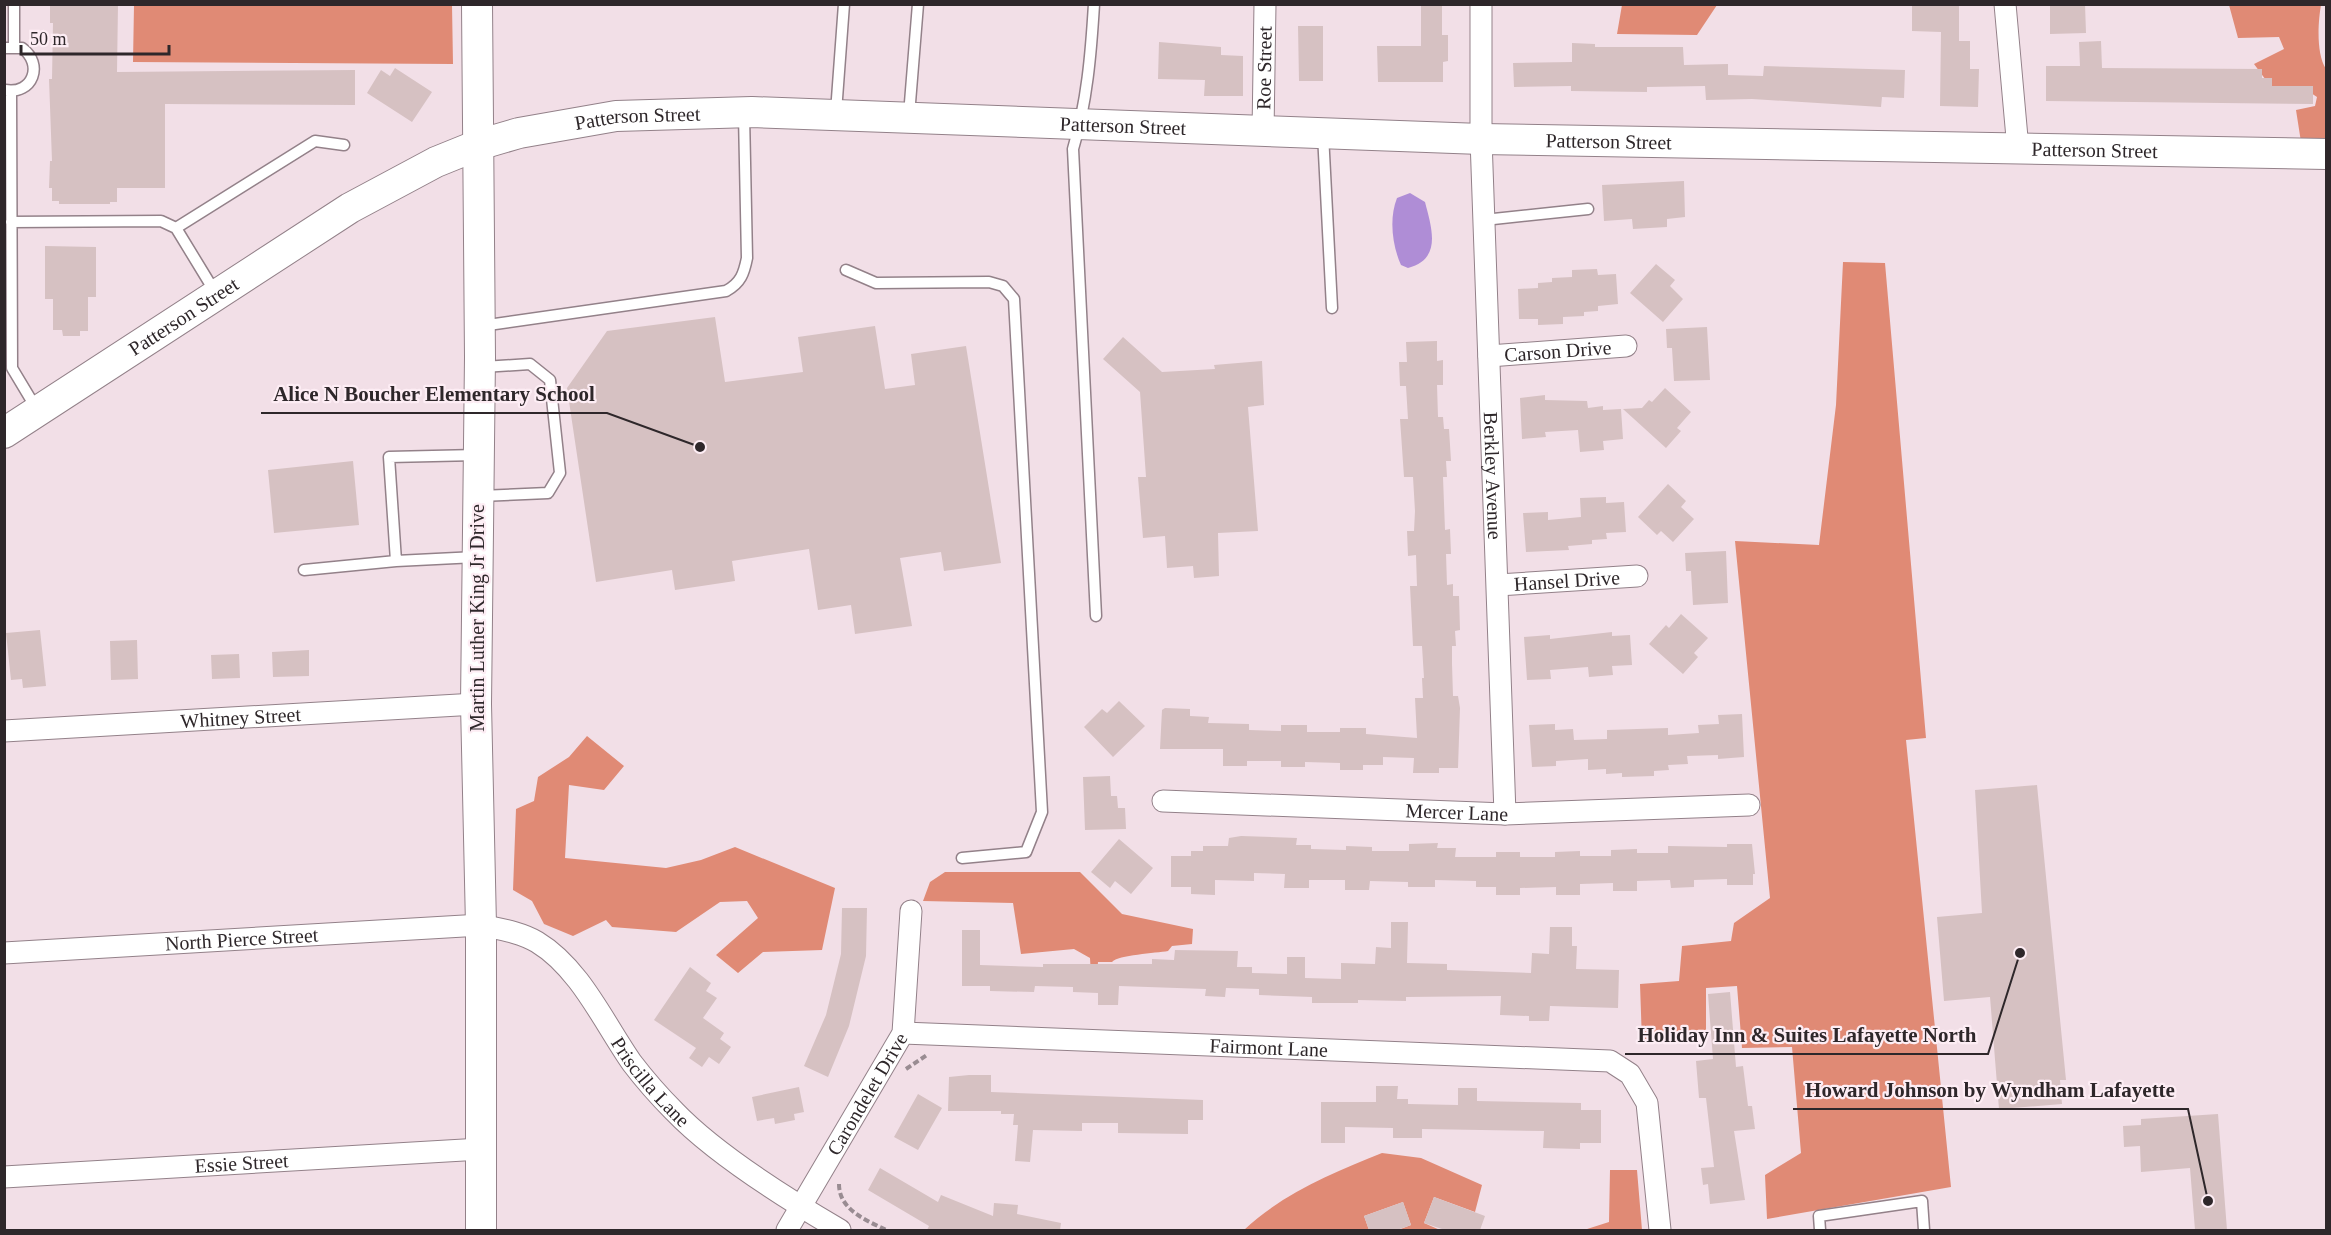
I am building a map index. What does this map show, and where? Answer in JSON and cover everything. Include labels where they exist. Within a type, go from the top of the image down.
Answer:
[{"type":"street","name":"Martin Luther King Jr Drive","points":[[477,4],[479,367],[476,704],[480,925],[481,1230]]},
{"type":"street","name":"Roe Street","points":[[1263,132],[1265,4]]},
{"type":"street","name":"Berkley Avenue","points":[[1481,4],[1481,139],[1505,814]]},
{"type":"street","points":[[2005,4],[2018,149]]},
{"type":"street","name":"Patterson Street","points":[[4,433],[350,208],[436,162],[478,145],[519,133],[616,116],[744,112],[1481,139],[2326,154]]},
{"type":"street","name":"Carson Drive","points":[[1489,356],[1626,346]]},
{"type":"street","name":"Hansel Drive","points":[[1498,585],[1637,576]]},
{"type":"street","name":"Whitney Street","points":[[4,731],[476,704]]},
{"type":"street","name":"Mercer Lane","points":[[1163,801],[1505,814],[1749,805]]},
{"type":"street","name":"Carondelet Drive","points":[[787,1230],[903,1033],[911,911]]},
{"type":"street","name":"North Pierce Street","points":[[4,953],[480,925]]},
{"type":"street","name":"Priscilla Lane","points":[[480,925],[523,935],[538,943],[555,957],[579,983],[634,1065],[675,1113],[694,1131],[801,1208],[840,1230]]},
{"type":"street","name":"Fairmont Lane","points":[[903,1033],[1600,1059],[1618,1064],[1630,1074],[1638,1083],[1650,1113],[1660,1230]]},
{"type":"street","name":"Essie Street","points":[[4,1177],[481,1149]]},
{"type":"lane","points":[[14,4],[9,47],[28,52],[35,67],[34,74],[25,87],[8,91],[12,368],[38,412]]},
{"type":"lane","points":[[836,115],[844,4]]},
{"type":"lane","points":[[909,118],[918,4]]},
{"type":"lane","points":[[1094,4],[1090,61],[1081,123],[1073,149],[1096,616]]},
{"type":"lane","points":[[479,327],[726,291],[736,285],[744,273],[747,258],[744,112]]},
{"type":"lane","points":[[1323,134],[1332,308]]},
{"type":"lane","points":[[176,228],[315,141],[344,145]]},
{"type":"lane","points":[[1484,220],[1588,209]]},
{"type":"lane","points":[[11,222],[161,221],[176,228],[217,295]]},
{"type":"lane","points":[[846,270],[876,284],[989,282],[1003,286],[1014,299],[1042,812],[1026,852],[962,858]]},
{"type":"lane","points":[[477,496],[548,493],[560,473],[550,380],[530,364],[479,367]]},
{"type":"lane","points":[[396,561],[389,457],[478,455]]},
{"type":"lane","points":[[304,570],[396,561],[476,557]]},
{"type":"lane","points":[[1820,1230],[1819,1216],[1922,1201],[1924,1230]]},
{"type":"path","points":[[903,1075],[923,1056],[935,1054]]},
{"type":"path","points":[[842,1176],[839,1195],[846,1206],[886,1230]]},
{"type":"shaded area","points":[[1622,4],[1717,5],[1697,35],[1617,34]]},
{"type":"shaded area","points":[[134,5],[452,5],[453,64],[133,62]]},
{"type":"shaded area","points":[[2229,5],[2321,5],[2319,38],[2326,69],[2326,143],[2301,142],[2296,110],[2315,106],[2317,97],[2305,89],[2277,95],[2254,64],[2284,49],[2279,37],[2238,38]]},
{"type":"shaded area","points":[[1410,193],[1425,202],[1432,242],[1426,258],[1419,264],[1408,268],[1401,265],[1398,257],[1392,223],[1397,198]]},
{"type":"shaded area","points":[[1843,262],[1885,263],[1926,738],[1906,740],[1951,1187],[1767,1219],[1765,1175],[1801,1153],[1792,1047],[1742,1048],[1737,986],[1706,988],[1706,1037],[1642,1042],[1640,984],[1679,981],[1682,946],[1731,941],[1734,923],[1770,898],[1735,541],[1819,545],[1836,405]]},
{"type":"shaded area","points":[[587,736],[624,766],[604,790],[569,785],[565,858],[666,868],[701,860],[735,847],[835,888],[822,950],[763,952],[738,973],[716,955],[758,918],[747,901],[720,902],[676,932],[612,927],[606,920],[573,936],[544,924],[532,901],[513,890],[516,809],[534,801],[538,777],[569,757]]},
{"type":"shaded area","points":[[945,872],[1080,872],[1122,914],[1193,929],[1192,944],[1172,946],[1168,951],[1129,956],[1112,962],[1098,962],[1097,974],[1091,975],[1090,958],[1074,949],[1021,954],[1013,903],[923,901],[930,882]]},
{"type":"shaded area","points":[[1382,1153],[1421,1158],[1482,1185],[1475,1212],[1434,1197],[1424,1223],[1440,1230],[1398,1230],[1411,1225],[1403,1202],[1364,1216],[1369,1230],[1244,1230],[1275,1205],[1309,1185]]},
{"type":"shaded area","points":[[1610,1170],[1637,1170],[1642,1230],[1584,1230],[1609,1222]]},
{"type":"building","points":[[50,4],[118,4],[117,72],[355,70],[355,105],[165,104],[165,188],[117,188],[117,202],[110,202],[110,204],[59,204],[59,201],[52,201],[52,188],[49,188],[50,161],[52,161],[49,79],[52,79],[53,23],[50,23]]},
{"type":"building","points":[[1421,4],[1442,4],[1442,35],[1448,35],[1448,61],[1443,62],[1443,82],[1378,82],[1377,46],[1421,46]]},
{"type":"building","points":[[1912,4],[1959,4],[1959,41],[1970,41],[1970,69],[1979,69],[1978,107],[1940,106],[1941,32],[1912,31]]},
{"type":"building","points":[[2050,4],[2085,4],[2086,33],[2050,34]]},
{"type":"building","points":[[1298,26],[1323,26],[1323,81],[1299,81]]},
{"type":"building","points":[[2101,41],[2102,68],[2262,69],[2262,78],[2272,78],[2272,86],[2313,86],[2313,104],[2046,101],[2046,66],[2080,66],[2079,42]]},
{"type":"building","points":[[1159,42],[1221,47],[1221,55],[1243,56],[1243,96],[1204,96],[1205,80],[1158,79]]},
{"type":"building","points":[[1572,43],[1595,44],[1595,47],[1683,47],[1684,65],[1728,64],[1728,75],[1763,76],[1764,66],[1905,70],[1904,98],[1882,97],[1881,107],[1752,99],[1706,100],[1705,86],[1647,87],[1647,92],[1571,91],[1571,86],[1514,87],[1513,63],[1572,62]]},
{"type":"building","points":[[395,68],[432,92],[412,122],[367,93],[381,70],[390,76]]},
{"type":"building","points":[[1684,181],[1685,217],[1667,219],[1667,227],[1633,229],[1632,219],[1604,221],[1602,185]]},
{"type":"building","points":[[45,246],[96,247],[96,297],[88,297],[88,331],[80,331],[80,336],[63,336],[62,330],[53,330],[53,299],[45,299]]},
{"type":"building","points":[[1656,264],[1675,280],[1670,286],[1683,299],[1663,322],[1630,293]]},
{"type":"building","points":[[1597,269],[1598,275],[1616,274],[1618,304],[1598,306],[1598,311],[1584,312],[1584,316],[1563,317],[1563,324],[1538,325],[1538,319],[1519,319],[1518,289],[1538,288],[1538,283],[1552,282],[1552,278],[1572,277],[1572,270]]},
{"type":"building","points":[[715,317],[725,382],[803,372],[798,337],[875,326],[885,389],[915,385],[911,354],[966,346],[1001,563],[944,571],[941,552],[900,558],[912,626],[855,634],[851,605],[818,610],[809,549],[732,561],[735,581],[675,590],[672,570],[596,582],[567,388],[607,331]]},
{"type":"building","points":[[1707,327],[1710,380],[1674,381],[1672,348],[1667,348],[1666,329]]},
{"type":"building","points":[[1123,337],[1162,372],[1215,369],[1214,365],[1262,361],[1264,405],[1248,407],[1258,531],[1218,533],[1219,576],[1194,578],[1193,566],[1167,568],[1165,536],[1143,538],[1138,477],[1146,477],[1140,392],[1103,359]]},
{"type":"building","points":[[1437,341],[1437,361],[1443,360],[1443,385],[1437,385],[1438,417],[1443,417],[1444,429],[1449,429],[1451,461],[1446,461],[1447,477],[1443,477],[1445,530],[1450,529],[1451,554],[1446,554],[1447,585],[1453,584],[1453,596],[1459,596],[1460,630],[1455,631],[1456,646],[1452,646],[1453,696],[1458,696],[1460,708],[1458,768],[1439,768],[1439,773],[1413,773],[1414,758],[1383,757],[1383,765],[1363,765],[1363,770],[1340,770],[1340,763],[1305,762],[1305,767],[1281,767],[1281,761],[1247,761],[1247,766],[1223,766],[1223,749],[1160,749],[1162,710],[1165,708],[1190,709],[1190,716],[1209,717],[1208,723],[1249,724],[1249,730],[1281,731],[1281,725],[1307,725],[1307,732],[1340,732],[1340,728],[1366,728],[1366,734],[1417,738],[1415,698],[1423,698],[1422,678],[1424,678],[1422,646],[1413,646],[1410,586],[1417,586],[1416,555],[1408,556],[1407,531],[1414,531],[1415,511],[1413,477],[1404,477],[1400,419],[1408,419],[1406,386],[1400,386],[1399,362],[1407,362],[1406,342]]},
{"type":"building","points":[[1665,388],[1691,412],[1677,428],[1681,431],[1666,448],[1623,409],[1642,408],[1649,400],[1652,402]]},
{"type":"building","points":[[1545,395],[1545,400],[1587,401],[1588,408],[1603,406],[1603,410],[1621,409],[1623,439],[1603,441],[1604,450],[1580,452],[1578,430],[1545,432],[1546,437],[1522,439],[1520,398]]},
{"type":"building","points":[[353,461],[359,525],[274,533],[268,470]]},
{"type":"building","points":[[1668,484],[1686,501],[1681,507],[1694,519],[1673,542],[1661,531],[1657,535],[1638,517]]},
{"type":"building","points":[[1606,497],[1606,503],[1624,502],[1626,532],[1606,533],[1607,539],[1592,540],[1592,544],[1568,546],[1569,550],[1526,552],[1523,513],[1548,512],[1548,520],[1581,517],[1580,498]]},
{"type":"building","points":[[1726,551],[1728,603],[1693,605],[1691,571],[1686,571],[1685,553]]},
{"type":"building","points":[[1681,614],[1708,638],[1694,653],[1698,657],[1683,674],[1649,644],[1666,625],[1669,628]]},
{"type":"building","points":[[40,630],[46,686],[23,688],[22,679],[11,680],[6,633]]},
{"type":"building","points":[[1612,632],[1612,636],[1630,635],[1632,665],[1612,666],[1613,675],[1589,677],[1588,667],[1550,670],[1551,679],[1527,680],[1524,637],[1550,635],[1550,639]]},
{"type":"building","points":[[137,640],[138,679],[111,680],[110,641]]},
{"type":"building","points":[[309,650],[309,676],[273,677],[272,652]]},
{"type":"building","points":[[239,654],[240,678],[212,679],[211,655]]},
{"type":"building","points":[[1119,701],[1145,726],[1113,757],[1084,727],[1102,709],[1107,713]]},
{"type":"building","points":[[1742,714],[1744,757],[1718,759],[1718,755],[1687,756],[1688,764],[1668,765],[1669,770],[1654,771],[1654,776],[1622,777],[1622,773],[1606,774],[1606,769],[1588,770],[1588,759],[1556,761],[1556,766],[1532,767],[1529,725],[1555,724],[1555,730],[1573,729],[1574,740],[1607,739],[1607,730],[1668,728],[1668,735],[1699,733],[1698,725],[1719,724],[1718,715]]},
{"type":"building","points":[[1110,776],[1111,796],[1117,796],[1118,808],[1125,808],[1126,829],[1085,830],[1083,777]]},
{"type":"building","points":[[2037,785],[2066,1080],[2060,1080],[2062,1104],[1999,1109],[1990,997],[1944,1001],[1937,917],[1982,913],[1975,790]]},
{"type":"building","points":[[1241,836],[1297,838],[1296,845],[1311,845],[1311,849],[1346,850],[1346,846],[1372,847],[1372,851],[1409,851],[1409,844],[1438,843],[1437,848],[1456,848],[1455,857],[1496,857],[1496,852],[1520,852],[1520,857],[1555,857],[1555,852],[1580,851],[1580,856],[1611,856],[1611,850],[1637,849],[1637,853],[1668,853],[1668,846],[1727,847],[1727,844],[1752,844],[1755,874],[1753,874],[1753,885],[1727,885],[1727,879],[1694,880],[1694,887],[1671,888],[1670,880],[1637,881],[1637,891],[1613,891],[1613,883],[1580,884],[1580,895],[1556,895],[1556,887],[1520,888],[1520,895],[1496,895],[1496,887],[1476,887],[1476,881],[1435,880],[1435,887],[1408,887],[1408,882],[1370,881],[1369,890],[1345,890],[1345,880],[1309,880],[1309,888],[1284,888],[1285,874],[1254,873],[1254,881],[1215,880],[1215,895],[1191,894],[1191,887],[1171,887],[1171,856],[1191,856],[1191,851],[1203,851],[1203,846],[1228,846],[1229,838]]},
{"type":"building","points":[[1119,839],[1153,868],[1131,894],[1115,881],[1110,888],[1091,872]]},
{"type":"building","points":[[842,908],[867,908],[866,956],[849,1026],[828,1077],[804,1066],[826,1015],[841,954]]},
{"type":"building","points":[[1391,922],[1408,922],[1407,963],[1447,964],[1447,970],[1531,973],[1532,953],[1549,954],[1550,927],[1572,927],[1572,946],[1577,946],[1576,969],[1619,970],[1618,1008],[1550,1006],[1549,1021],[1529,1021],[1529,1016],[1500,1015],[1501,996],[1406,997],[1406,1001],[1358,1000],[1358,1003],[1312,1003],[1312,997],[1259,995],[1259,989],[1226,988],[1225,997],[1205,996],[1206,989],[1119,986],[1118,1005],[1098,1005],[1098,993],[1073,992],[1073,987],[1035,986],[1034,992],[990,991],[990,986],[962,986],[962,930],[980,930],[980,965],[1043,967],[1043,964],[1152,964],[1152,959],[1174,960],[1175,950],[1238,951],[1237,967],[1252,967],[1252,973],[1287,974],[1287,957],[1305,957],[1305,978],[1341,979],[1341,963],[1375,964],[1376,947],[1391,948]]},
{"type":"building","points":[[690,967],[711,983],[706,991],[717,998],[703,1018],[724,1033],[720,1039],[731,1047],[719,1064],[709,1057],[702,1067],[689,1058],[696,1048],[654,1020]]},
{"type":"building","points":[[1730,992],[1736,1067],[1743,1066],[1748,1106],[1752,1106],[1755,1129],[1734,1131],[1745,1200],[1710,1204],[1708,1184],[1703,1185],[1701,1168],[1714,1167],[1706,1098],[1699,1098],[1696,1061],[1713,1059],[1708,994]]},
{"type":"building","points":[[991,1075],[991,1092],[1203,1100],[1203,1120],[1188,1120],[1188,1134],[1118,1133],[1118,1123],[1082,1123],[1082,1131],[1033,1130],[1030,1162],[1015,1161],[1018,1125],[1013,1125],[1014,1114],[1001,1114],[1001,1111],[948,1111],[949,1077]]},
{"type":"building","points":[[1376,1086],[1398,1086],[1397,1099],[1408,1099],[1408,1104],[1458,1105],[1458,1088],[1477,1088],[1477,1101],[1581,1103],[1581,1110],[1601,1110],[1601,1143],[1580,1143],[1580,1149],[1543,1148],[1544,1131],[1422,1129],[1422,1138],[1393,1138],[1393,1128],[1345,1127],[1345,1143],[1321,1143],[1321,1102],[1376,1102]]},
{"type":"building","points":[[799,1087],[804,1112],[794,1114],[795,1120],[775,1124],[774,1118],[757,1121],[752,1097]]},
{"type":"building","points":[[918,1094],[942,1108],[918,1150],[894,1137]]},
{"type":"building","points":[[2218,1114],[2227,1230],[2195,1230],[2190,1168],[2141,1172],[2140,1146],[2124,1147],[2123,1126],[2141,1125],[2141,1119]]},
{"type":"building","points":[[880,1168],[938,1202],[941,1195],[993,1216],[994,1203],[1018,1205],[1017,1214],[1061,1223],[1060,1230],[927,1230],[929,1226],[868,1190]]},
{"type":"building","points":[[1434,1197],[1485,1216],[1480,1230],[1445,1230],[1424,1223]]},
{"type":"building","points":[[1403,1202],[1411,1225],[1397,1230],[1369,1230],[1364,1216]]},
{"type":"place","name":"Alice N Boucher Elementary School","points":[[700,447]]},
{"type":"place","name":"Holiday Inn & Suites Lafayette North","points":[[2020,953]]},
{"type":"place","name":"Howard Johnson by Wyndham Lafayette","points":[[2208,1201]]}]
